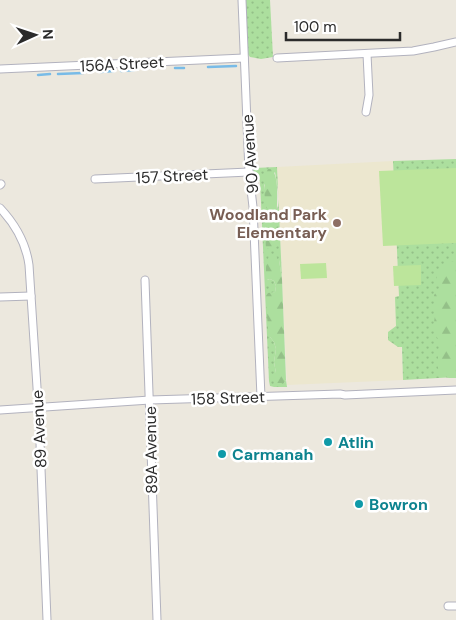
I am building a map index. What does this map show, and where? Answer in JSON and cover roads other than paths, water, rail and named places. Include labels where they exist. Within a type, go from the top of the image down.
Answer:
[{"type":"street","name":"90 Avenue","points":[[242,0],[249,172],[254,207],[261,397]]},
{"type":"street","points":[[277,58],[420,50],[456,42]]},
{"type":"street","points":[[366,112],[369,95],[367,54]]},
{"type":"street","name":"156A Street","points":[[0,69],[244,58]]},
{"type":"street","name":"157 Street","points":[[94,180],[249,172]]},
{"type":"street","name":"89 Avenue","points":[[0,208],[12,223],[28,257],[38,407],[47,620]]},
{"type":"street","name":"89A Avenue","points":[[145,280],[157,620]]},
{"type":"street","points":[[0,297],[31,296]]},
{"type":"street","name":"158 Street","points":[[0,410],[150,400],[456,390]]},
{"type":"waterway","points":[[208,67],[236,66]]},
{"type":"waterway","points":[[175,68],[184,68]]},
{"type":"waterway","points":[[121,71],[134,70]]},
{"type":"waterway","points":[[100,72],[114,71]]},
{"type":"waterway","points":[[58,74],[83,73]]},
{"type":"waterway","points":[[38,75],[50,74]]},
{"type":"place","name":"Woodland Park Elementary","points":[[337,223]]},
{"type":"place","name":"Atlin","points":[[328,442]]},
{"type":"place","name":"Carmanah","points":[[222,454]]},
{"type":"place","name":"Bowron","points":[[359,504]]}]
